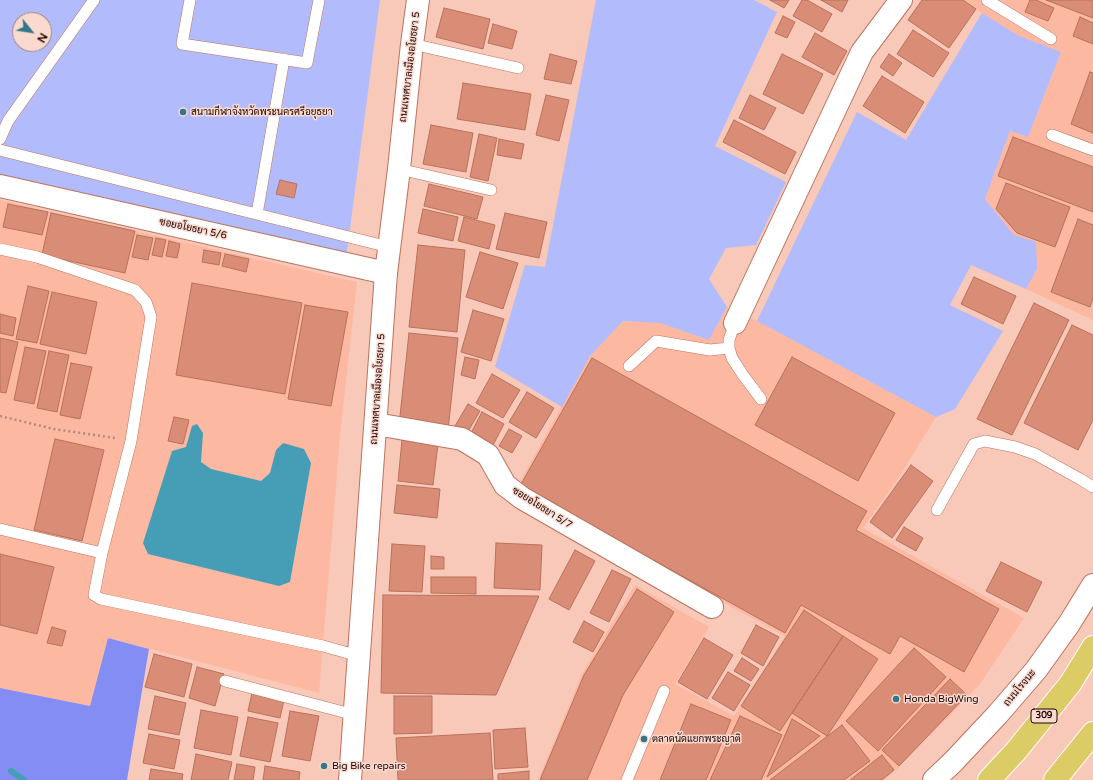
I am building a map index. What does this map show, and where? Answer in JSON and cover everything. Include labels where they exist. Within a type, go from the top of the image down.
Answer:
[{"type":"main road","name":"309","points":[[989,780],[1016,751],[1070,684],[1093,647]]},
{"type":"main road","points":[[1056,780],[1093,733]]},
{"type":"street","name":"ถนนเทศบาลเมืองอโยธยา 5","points":[[350,780],[386,273],[418,0]]},
{"type":"street","points":[[735,323],[862,52],[901,0]]},
{"type":"street","name":"ซอยอโยธยา 5/6","points":[[0,186],[386,273]]},
{"type":"street","name":"ซอยอโยธยา 5/7","points":[[376,424],[462,439],[488,455],[505,485],[522,498],[712,607]]},
{"type":"street","name":"ถนนโรจนะ","points":[[934,780],[998,714],[1036,670],[1069,624],[1093,585]]},
{"type":"lane","points":[[0,139],[8,121],[94,0]]},
{"type":"lane","points":[[190,0],[182,44],[307,63],[319,0]]},
{"type":"lane","points":[[987,0],[1051,39]]},
{"type":"lane","points":[[412,44],[518,68]]},
{"type":"lane","points":[[256,214],[284,59]]},
{"type":"lane","points":[[1052,135],[1093,150]]},
{"type":"lane","points":[[0,150],[389,247]]},
{"type":"lane","points":[[398,169],[491,190]]},
{"type":"lane","points":[[0,249],[37,257],[135,290],[146,302],[151,317],[131,441],[102,553],[94,595],[101,599],[323,646],[359,656]]},
{"type":"lane","points":[[735,323],[729,340],[729,348],[732,358],[761,399]]},
{"type":"lane","points":[[629,366],[656,341],[710,350],[729,348]]},
{"type":"lane","points":[[937,510],[974,444],[985,441],[1015,447],[1035,454],[1093,487]]},
{"type":"lane","points":[[0,529],[102,553]]},
{"type":"lane","points":[[225,681],[355,715]]},
{"type":"lane","points":[[627,780],[664,691]]},
{"type":"path","points":[[0,416],[54,429],[131,441]]},
{"type":"shaded area","name":"สนามกีฬาจังหวัดพระนครศรีอยุธยา","points":[[0,0],[380,0],[346,259],[0,181]]},
{"type":"shaded area","points":[[596,0],[754,0],[777,12],[715,146],[786,182],[756,245],[726,248],[709,279],[727,307],[709,340],[660,323],[623,321],[590,356],[562,407],[495,367],[525,265],[545,267]]},
{"type":"shaded area","points":[[963,0],[1093,0],[1093,320],[1026,289],[1037,269],[1014,235],[985,199],[1010,131],[1028,137],[1061,52],[1019,36]]},
{"type":"shaded area","points":[[982,13],[1019,36],[1061,52],[1028,137],[1010,131],[985,199],[1014,235],[1036,242],[1037,269],[1026,289],[971,265],[950,305],[1003,331],[955,409],[936,417],[757,321],[857,112],[906,140]]},
{"type":"shaded area","points":[[0,200],[357,282],[341,425],[319,693],[108,638],[90,706],[0,688]]},
{"type":"shaded area","points":[[727,307],[757,321],[936,417],[899,477],[863,528],[1024,618],[980,684],[897,769],[883,780],[538,780],[582,674],[635,585],[709,627],[675,684],[734,716],[785,636],[516,489],[590,355],[623,321],[660,323],[709,340]]},
{"type":"shaded area","points":[[197,424],[203,433],[201,462],[211,469],[261,481],[270,473],[276,450],[283,443],[304,449],[311,463],[290,582],[279,586],[148,554],[143,543],[172,451],[186,447],[192,426]]},
{"type":"shaded area","points":[[108,638],[149,649],[127,780],[0,780],[0,688],[90,706]]},
{"type":"building","points":[[770,0],[789,0],[784,8]]},
{"type":"building","points":[[802,0],[807,0],[832,14],[822,32],[793,16]]},
{"type":"building","points":[[821,0],[848,0],[842,12]]},
{"type":"building","points":[[922,0],[963,0],[976,9],[949,48],[908,20]]},
{"type":"building","points":[[1030,0],[1036,0],[1054,8],[1048,21],[1025,12]]},
{"type":"building","points":[[1046,0],[1093,0],[1093,18]]},
{"type":"building","points":[[444,8],[490,19],[483,49],[436,37]]},
{"type":"building","points":[[783,16],[795,22],[787,38],[775,33]]},
{"type":"building","points":[[1080,17],[1093,23],[1093,44],[1073,36]]},
{"type":"building","points":[[493,24],[517,31],[512,49],[488,43]]},
{"type":"building","points":[[913,30],[949,53],[933,77],[897,54]]},
{"type":"building","points":[[815,33],[847,51],[834,75],[802,57]]},
{"type":"building","points":[[550,54],[577,61],[571,84],[544,79]]},
{"type":"building","points":[[782,54],[823,74],[803,114],[763,94]]},
{"type":"building","points":[[889,54],[902,63],[893,76],[880,67]]},
{"type":"building","points":[[1090,72],[1093,73],[1093,133],[1071,124]]},
{"type":"building","points":[[882,76],[924,102],[905,133],[863,106]]},
{"type":"building","points":[[463,83],[531,94],[525,130],[457,119]]},
{"type":"building","points":[[546,95],[569,100],[559,141],[536,135]]},
{"type":"building","points":[[750,95],[776,108],[764,130],[739,118]]},
{"type":"building","points":[[734,120],[796,152],[785,174],[723,142]]},
{"type":"building","points":[[431,125],[473,133],[466,172],[423,164]]},
{"type":"building","points":[[479,134],[497,138],[488,181],[470,177]]},
{"type":"building","points":[[1013,137],[1093,167],[1093,212],[998,176]]},
{"type":"building","points":[[499,139],[524,144],[521,159],[497,155]]},
{"type":"building","points":[[280,180],[297,184],[294,198],[276,194]]},
{"type":"building","points":[[1006,183],[1070,207],[1055,247],[1017,233],[996,209]]},
{"type":"building","points":[[429,184],[483,197],[477,219],[424,206]]},
{"type":"building","points":[[8,204],[48,212],[42,235],[3,227]]},
{"type":"building","points":[[423,209],[458,217],[453,241],[418,233]]},
{"type":"building","points":[[51,213],[135,231],[125,273],[42,255]]},
{"type":"building","points":[[505,213],[547,222],[539,258],[496,249]]},
{"type":"building","points":[[464,217],[495,225],[489,249],[458,241]]},
{"type":"building","points":[[1078,219],[1093,225],[1093,298],[1090,307],[1051,292]]},
{"type":"building","points":[[137,235],[153,238],[148,260],[132,257]]},
{"type":"building","points":[[156,238],[166,240],[162,257],[152,255]]},
{"type":"building","points":[[169,241],[180,244],[177,258],[166,256]]},
{"type":"building","points":[[418,245],[465,250],[457,332],[409,327]]},
{"type":"building","points":[[204,250],[221,253],[219,265],[202,262]]},
{"type":"building","points":[[480,252],[518,263],[503,309],[466,297]]},
{"type":"building","points":[[225,254],[249,259],[246,272],[222,266]]},
{"type":"building","points":[[974,277],[1016,296],[1003,324],[961,304]]},
{"type":"building","points":[[192,283],[302,303],[285,394],[176,375]]},
{"type":"building","points":[[28,286],[49,291],[37,343],[16,339]]},
{"type":"building","points":[[52,292],[97,302],[86,354],[40,344]]},
{"type":"building","points":[[1034,303],[1069,320],[1012,435],[977,419]]},
{"type":"building","points":[[305,305],[348,312],[331,406],[288,399]]},
{"type":"building","points":[[473,310],[504,319],[491,361],[461,352]]},
{"type":"building","points":[[0,314],[16,318],[13,336],[0,333]]},
{"type":"building","points":[[1072,325],[1093,335],[1093,420],[1078,450],[1024,423]]},
{"type":"building","points":[[409,333],[458,338],[448,430],[399,425]]},
{"type":"building","points":[[0,338],[18,342],[6,393],[0,392]]},
{"type":"building","points":[[25,347],[46,351],[34,404],[14,400]]},
{"type":"building","points":[[49,351],[69,355],[57,412],[37,408]]},
{"type":"building","points":[[465,357],[479,360],[475,379],[461,375]]},
{"type":"building","points":[[792,357],[895,413],[858,481],[755,425]]},
{"type":"building","points":[[592,358],[867,511],[856,530],[999,609],[964,672],[900,636],[890,654],[801,605],[785,633],[520,486]]},
{"type":"building","points":[[71,363],[92,367],[80,419],[60,415]]},
{"type":"building","points":[[492,374],[520,390],[503,418],[476,403]]},
{"type":"building","points":[[527,392],[554,408],[536,438],[509,422]]},
{"type":"building","points":[[468,404],[480,411],[467,433],[455,426]]},
{"type":"building","points":[[482,412],[504,424],[493,445],[471,433]]},
{"type":"building","points":[[174,417],[189,420],[183,444],[168,441]]},
{"type":"building","points":[[509,429],[522,436],[512,453],[499,446]]},
{"type":"building","points":[[55,439],[104,450],[82,541],[34,530]]},
{"type":"building","points":[[402,440],[438,444],[433,485],[398,481]]},
{"type":"building","points":[[911,465],[933,481],[892,538],[870,522]]},
{"type":"building","points":[[397,485],[440,489],[437,518],[394,513]]},
{"type":"building","points":[[904,527],[923,538],[916,551],[896,540]]},
{"type":"building","points":[[496,543],[542,545],[540,590],[494,588]]},
{"type":"building","points":[[392,544],[425,546],[422,592],[389,591]]},
{"type":"building","points":[[575,550],[595,561],[569,610],[549,599]]},
{"type":"building","points":[[0,554],[54,567],[37,634],[0,625]]},
{"type":"building","points":[[431,556],[444,557],[444,569],[431,569]]},
{"type":"building","points":[[1001,562],[1042,582],[1027,612],[986,591]]},
{"type":"building","points":[[612,570],[631,579],[609,622],[590,613]]},
{"type":"building","points":[[431,577],[476,577],[476,594],[431,593]]},
{"type":"building","points":[[637,589],[674,612],[623,695],[587,780],[540,780],[584,675]]},
{"type":"building","points":[[383,595],[539,596],[496,695],[381,693]]},
{"type":"building","points":[[804,610],[843,636],[780,731],[741,706]]},
{"type":"building","points":[[584,621],[604,632],[593,652],[573,642]]},
{"type":"building","points":[[756,625],[779,637],[763,666],[741,653]]},
{"type":"building","points":[[52,627],[66,631],[62,646],[47,643]]},
{"type":"building","points":[[843,636],[878,659],[827,736],[792,713]]},
{"type":"building","points":[[704,638],[733,655],[707,699],[678,682]]},
{"type":"building","name":"Honda BigWing","points":[[914,648],[946,677],[878,751],[846,721]]},
{"type":"building","points":[[154,654],[192,664],[184,697],[145,687]]},
{"type":"building","points":[[742,658],[759,669],[751,681],[734,671]]},
{"type":"building","points":[[197,667],[224,674],[215,706],[189,698]]},
{"type":"building","points":[[728,672],[750,685],[734,711],[712,698]]},
{"type":"building","points":[[950,679],[967,695],[899,766],[882,750]]},
{"type":"building","points":[[252,693],[284,700],[280,718],[248,711]]},
{"type":"building","points":[[155,696],[186,703],[179,735],[148,729]]},
{"type":"building","points":[[394,696],[432,696],[432,733],[394,734]]},
{"type":"building","points":[[691,704],[731,720],[706,780],[660,780]]},
{"type":"building","points":[[201,710],[238,717],[231,755],[194,748]]},
{"type":"building","points":[[290,711],[319,716],[310,761],[282,756]]},
{"type":"building","points":[[740,716],[782,735],[761,780],[710,780]]},
{"type":"building","points":[[248,717],[278,723],[270,762],[240,756]]},
{"type":"building","points":[[792,719],[820,736],[767,777]]},
{"type":"building","points":[[842,725],[870,761],[844,780],[770,780]]},
{"type":"building","points":[[525,728],[528,767],[495,769],[493,730]]},
{"type":"building","points":[[490,733],[493,780],[398,780],[396,738]]},
{"type":"building","points":[[149,734],[180,740],[174,769],[143,763]]},
{"type":"building","points":[[196,754],[232,762],[228,780],[191,780]]},
{"type":"building","points":[[882,755],[894,770],[882,780],[850,780]]},
{"type":"building","points":[[237,764],[255,767],[253,780],[234,780]]},
{"type":"building","points":[[265,766],[300,772],[299,780],[263,780]]},
{"type":"building","points":[[151,769],[183,774],[182,780],[149,780]]},
{"type":"building","points":[[529,771],[529,780],[498,780],[498,774]]},
{"type":"waterway","points":[[11,771],[24,780]]},
{"type":"place","name":"สนามกีฬาจังหวัดพระนครศรีอยุธยา","points":[[183,112]]},
{"type":"place","name":"Honda BigWing","points":[[896,699]]},
{"type":"place","name":"ตลาดนัดแยกพระญาติ","points":[[644,739]]},
{"type":"place","name":"Big Bike repairs","points":[[324,766]]}]
